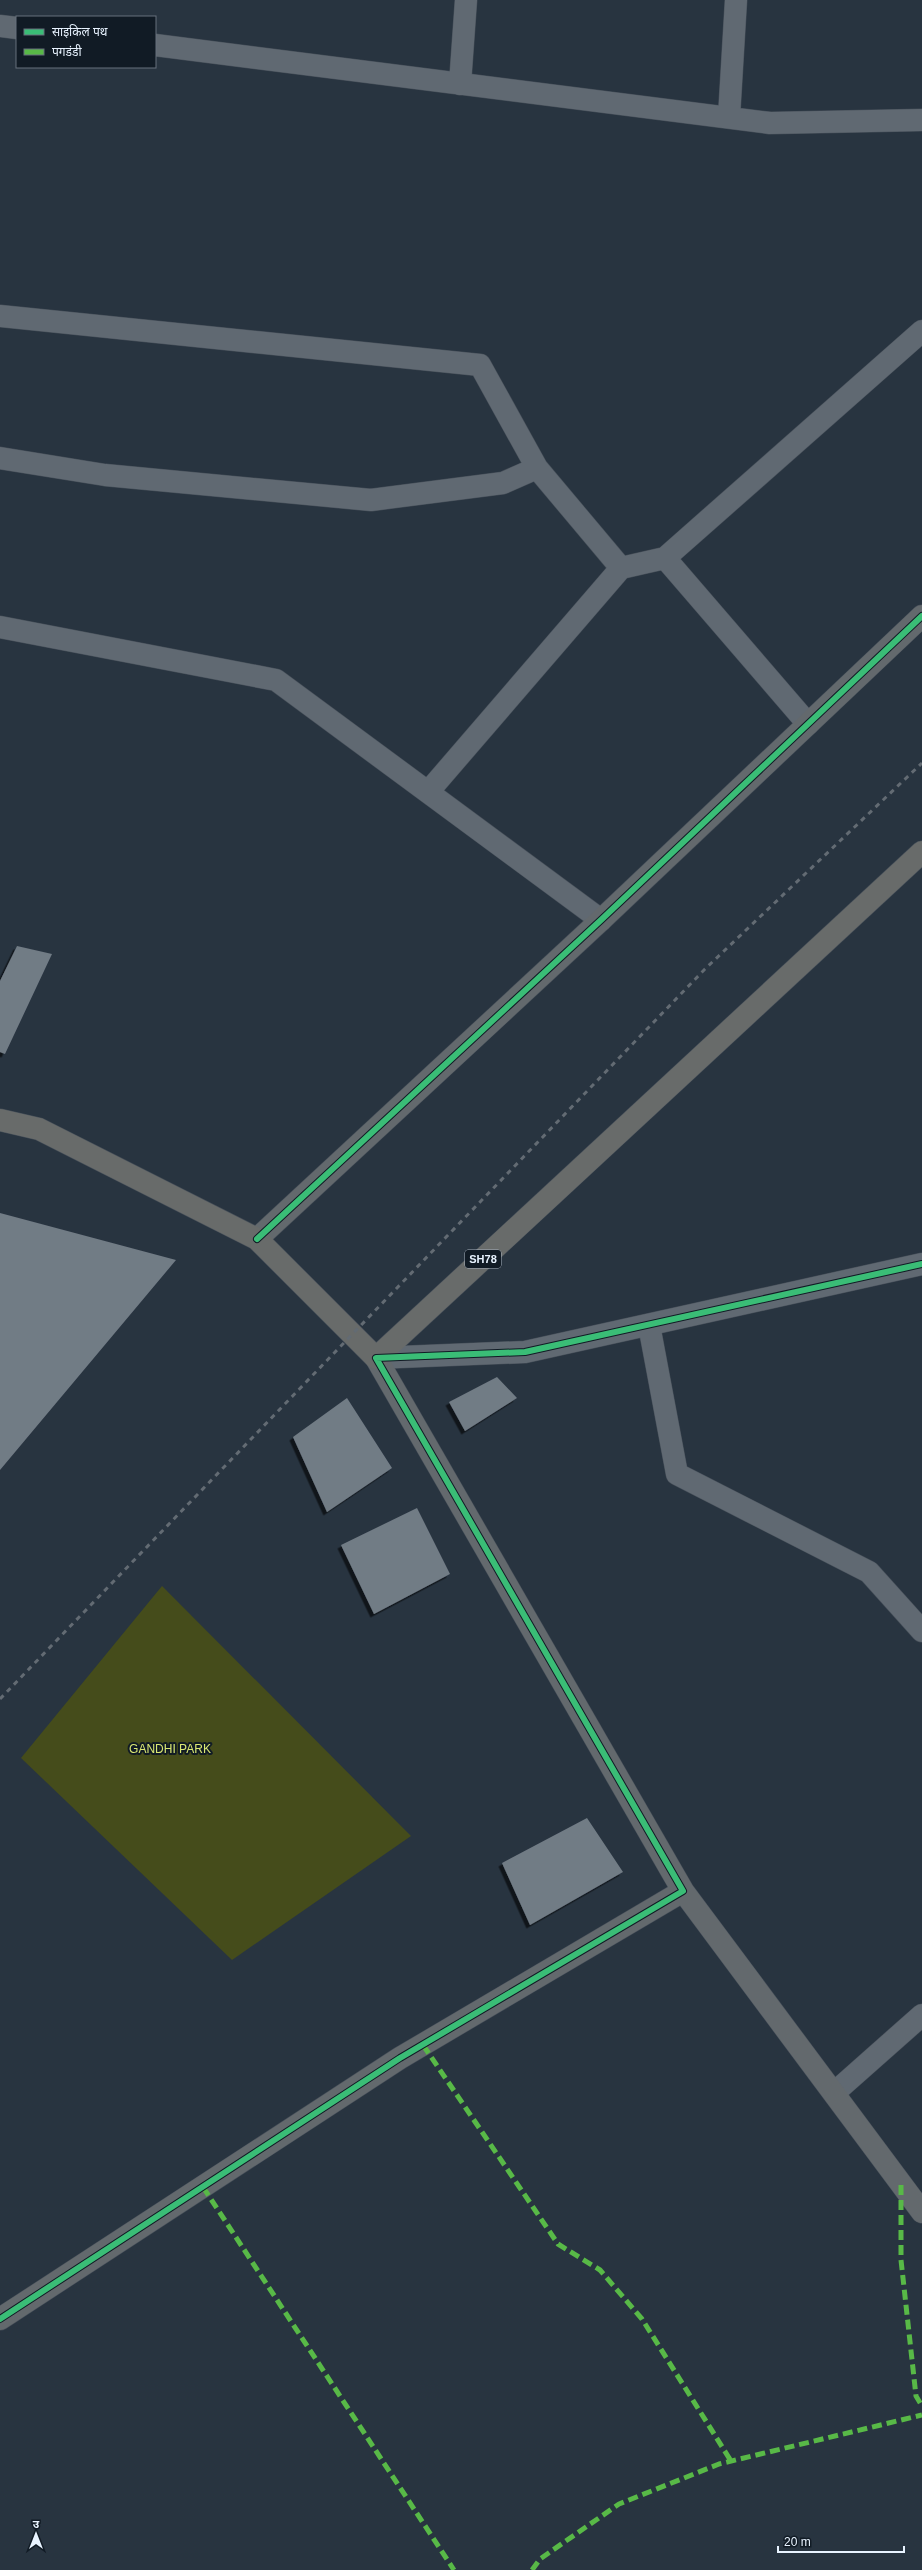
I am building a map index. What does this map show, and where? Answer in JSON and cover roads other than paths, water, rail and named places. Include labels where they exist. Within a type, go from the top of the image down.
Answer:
[{"type":"main road","name":"SH78","points":[[376,1358],[922,852]]},
{"type":"main road","points":[[0,1120],[39,1129],[256,1240],[376,1358]]},
{"type":"street","points":[[460,84],[466,0]]},
{"type":"street","points":[[729,117],[736,0]]},
{"type":"street","points":[[0,26],[16,28]]},
{"type":"street","points":[[156,45],[770,123],[922,120]]},
{"type":"street","points":[[0,316],[480,365],[536,468],[621,568]]},
{"type":"street","points":[[428,792],[621,568],[665,558],[922,331]]},
{"type":"street","points":[[0,458],[105,475],[371,500],[504,483],[536,468]]},
{"type":"street","points":[[665,558],[808,724]]},
{"type":"street","points":[[256,1240],[601,920],[922,616]]},
{"type":"street","points":[[0,627],[276,680],[601,920]]},
{"type":"street","points":[[922,1264],[525,1352],[376,1358],[683,1891],[922,2212]]},
{"type":"street","points":[[649,1325],[678,1474],[869,1572],[922,1631]]},
{"type":"street","points":[[0,2319],[400,2058],[683,1891]]},
{"type":"street","points":[[834,2093],[922,2015]]},
{"type":"railway","points":[[0,1699],[705,969],[922,763]]},
{"type":"park label","name":"GANDHI PARK","points":[[170,1749]]}]
